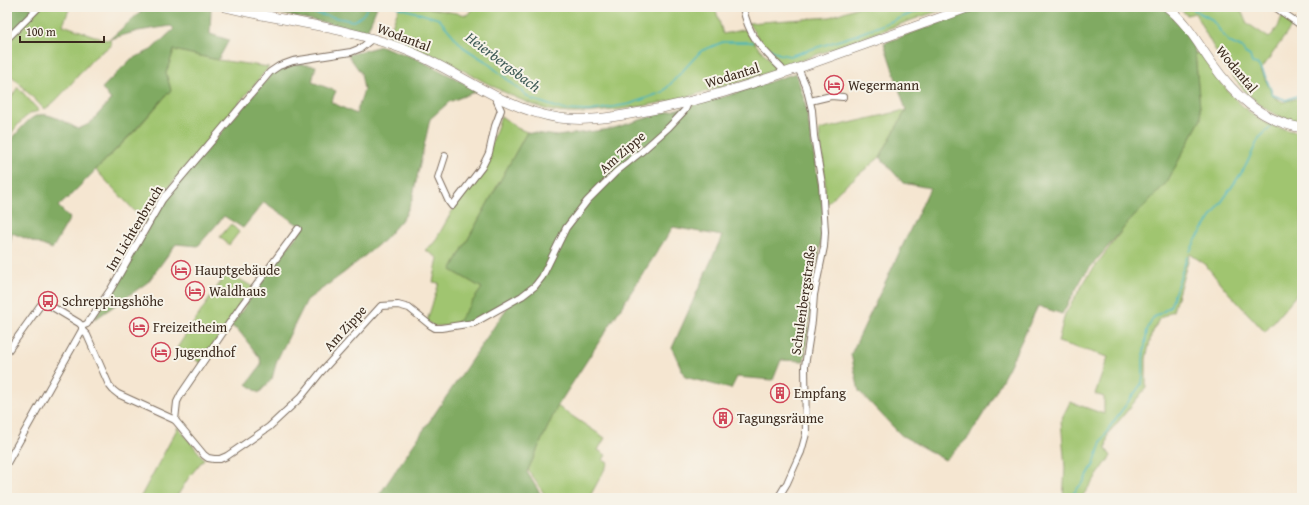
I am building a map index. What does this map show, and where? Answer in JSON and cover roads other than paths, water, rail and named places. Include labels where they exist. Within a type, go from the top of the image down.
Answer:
[{"type":"main road","name":"Wodantal","points":[[225,7],[372,38],[404,49],[495,97],[522,108],[546,116],[585,120],[618,116],[688,103],[737,89],[970,7]]},
{"type":"main road","name":"Wodantal","points":[[1167,7],[1184,23],[1222,76],[1246,103],[1258,112],[1275,121],[1302,128]]},
{"type":"street","points":[[7,38],[39,7]]},
{"type":"street","points":[[743,7],[746,23],[757,42],[784,73]]},
{"type":"street","points":[[1275,7],[1302,26]]},
{"type":"street","name":"Im Lichtenbruch","points":[[7,463],[82,328],[87,324],[107,296],[162,200],[270,72],[280,66],[293,62],[351,52],[361,48],[372,38]]},
{"type":"street","name":"Schulenbergstraße","points":[[778,498],[787,483],[801,452],[806,434],[804,392],[805,366],[812,321],[814,295],[824,246],[824,208],[822,184],[810,101],[798,68]]},
{"type":"street","points":[[810,101],[831,96],[843,97]]},
{"type":"street","points":[[445,156],[438,178],[452,206],[482,167],[489,153],[495,126],[501,110],[495,97]]},
{"type":"street","name":"Am Zippe","points":[[82,328],[87,335],[109,385],[113,390],[135,402],[175,420],[204,455],[208,458],[220,459],[243,446],[282,416],[301,397],[321,372],[381,306],[398,305],[409,308],[430,325],[435,328],[441,328],[474,323],[522,296],[535,286],[542,277],[566,228],[587,201],[616,172],[669,127],[685,110],[688,103]]},
{"type":"street","points":[[175,420],[177,402],[181,394],[241,306],[298,229]]},
{"type":"street","points":[[7,352],[42,303],[50,305],[79,323],[82,328]]},
{"type":"waterway","name":"Heierbergsbach","points":[[278,7],[292,9],[293,7]]},
{"type":"waterway","name":"Heierbergsbach","points":[[297,10],[353,21],[362,16],[368,7]]},
{"type":"waterway","name":"Heierbergsbach","points":[[397,7],[439,19],[463,47],[485,61],[531,99],[565,110],[590,111],[630,104],[663,92],[701,51],[723,42],[753,42]]},
{"type":"waterway","name":"Heierbergsbach","points":[[766,47],[779,54],[790,56],[856,35],[928,7]]},
{"type":"waterway","name":"Heierbergsbach","points":[[1189,7],[1211,19],[1229,42],[1242,48],[1245,53],[1250,56],[1252,63],[1257,64],[1263,71],[1273,95],[1286,100],[1302,94]]},
{"type":"waterway","points":[[1190,251],[1197,238],[1244,169],[1259,138],[1271,127]]},
{"type":"waterway","points":[[1069,498],[1084,481],[1094,464],[1101,442],[1111,425],[1142,383],[1143,359],[1147,330],[1153,318],[1170,307],[1187,257]]},
{"type":"place","name":"Wegermann","points":[[834,85]]},
{"type":"place","name":"Hauptgebäude","points":[[181,270]]},
{"type":"place","name":"Waldhaus","points":[[195,291]]},
{"type":"place","name":"Schreppingshöhe","points":[[48,301]]},
{"type":"place","name":"Freizeitheim","points":[[139,327]]},
{"type":"place","name":"Jugendhof","points":[[161,352]]},
{"type":"place","name":"Empfang","points":[[780,393]]},
{"type":"place","name":"Tagungsräume","points":[[723,418]]}]
